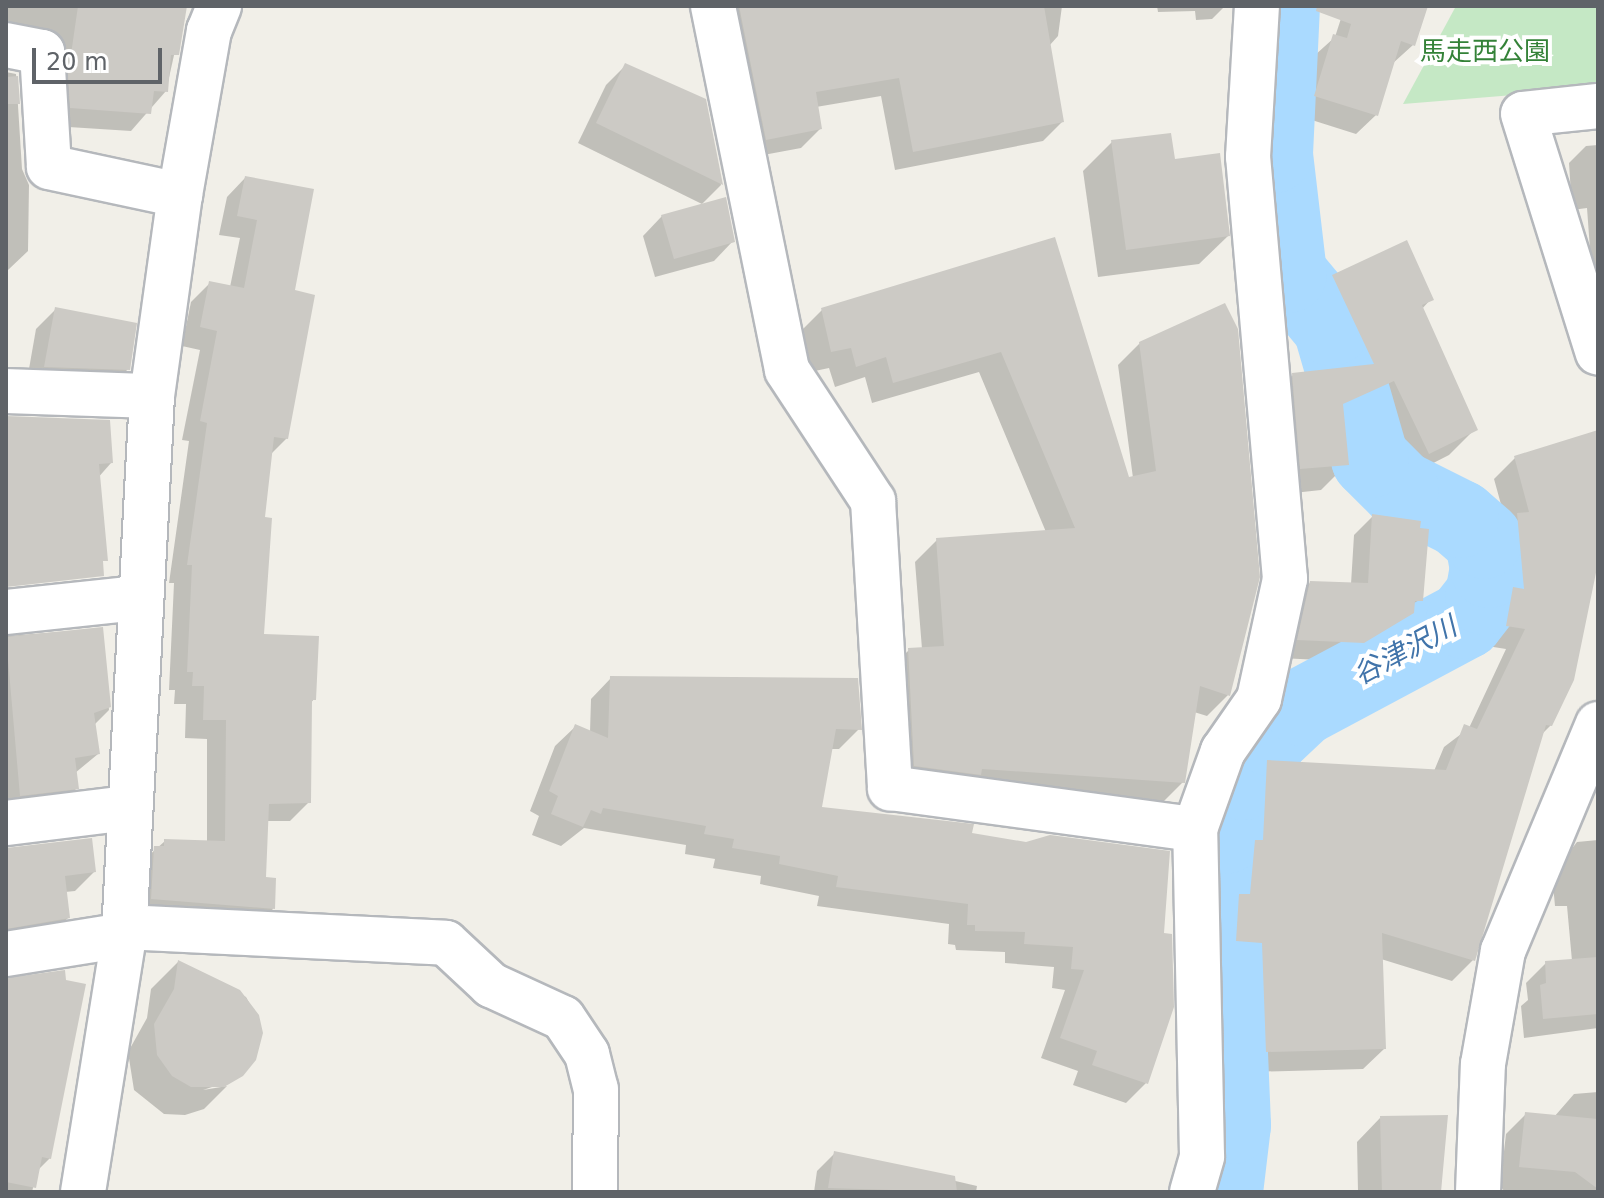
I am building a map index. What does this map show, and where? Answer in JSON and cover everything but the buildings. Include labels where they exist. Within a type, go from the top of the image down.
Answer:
[{"type":"street","points":[[83,1192],[124,931],[138,598],[152,396],[180,195],[209,31],[219,6]]},
{"type":"street","points":[[713,6],[787,370],[873,501],[890,788],[1195,829]]},
{"type":"street","points":[[1192,1192],[1202,1156],[1195,829],[1223,751],[1259,699],[1285,579],[1248,157],[1257,6]]},
{"type":"street","points":[[6,45],[42,52],[49,167],[180,195]]},
{"type":"street","points":[[1596,343],[1523,114],[1598,106]]},
{"type":"street","points":[[6,391],[152,396]]},
{"type":"street","points":[[6,612],[138,598]]},
{"type":"street","points":[[1478,1192],[1483,1064],[1503,951],[1583,789],[1598,724]]},
{"type":"street","points":[[6,823],[129,808]]},
{"type":"street","points":[[6,954],[124,931],[446,943],[491,985],[563,1018],[587,1054],[596,1089],[595,1192]]},
{"type":"green space","name":"馬走西公園","points":[[1456,6],[1598,6],[1598,88],[1403,104]]},
{"type":"waterway","name":"谷津沢川","points":[[1224,1192],[1232,1125],[1222,891],[1226,835],[1243,781],[1270,737],[1302,707],[1465,620],[1484,596],[1489,569],[1484,540],[1460,519],[1400,489],[1370,459],[1332,327],[1288,274],[1274,154],[1281,6]]}]
